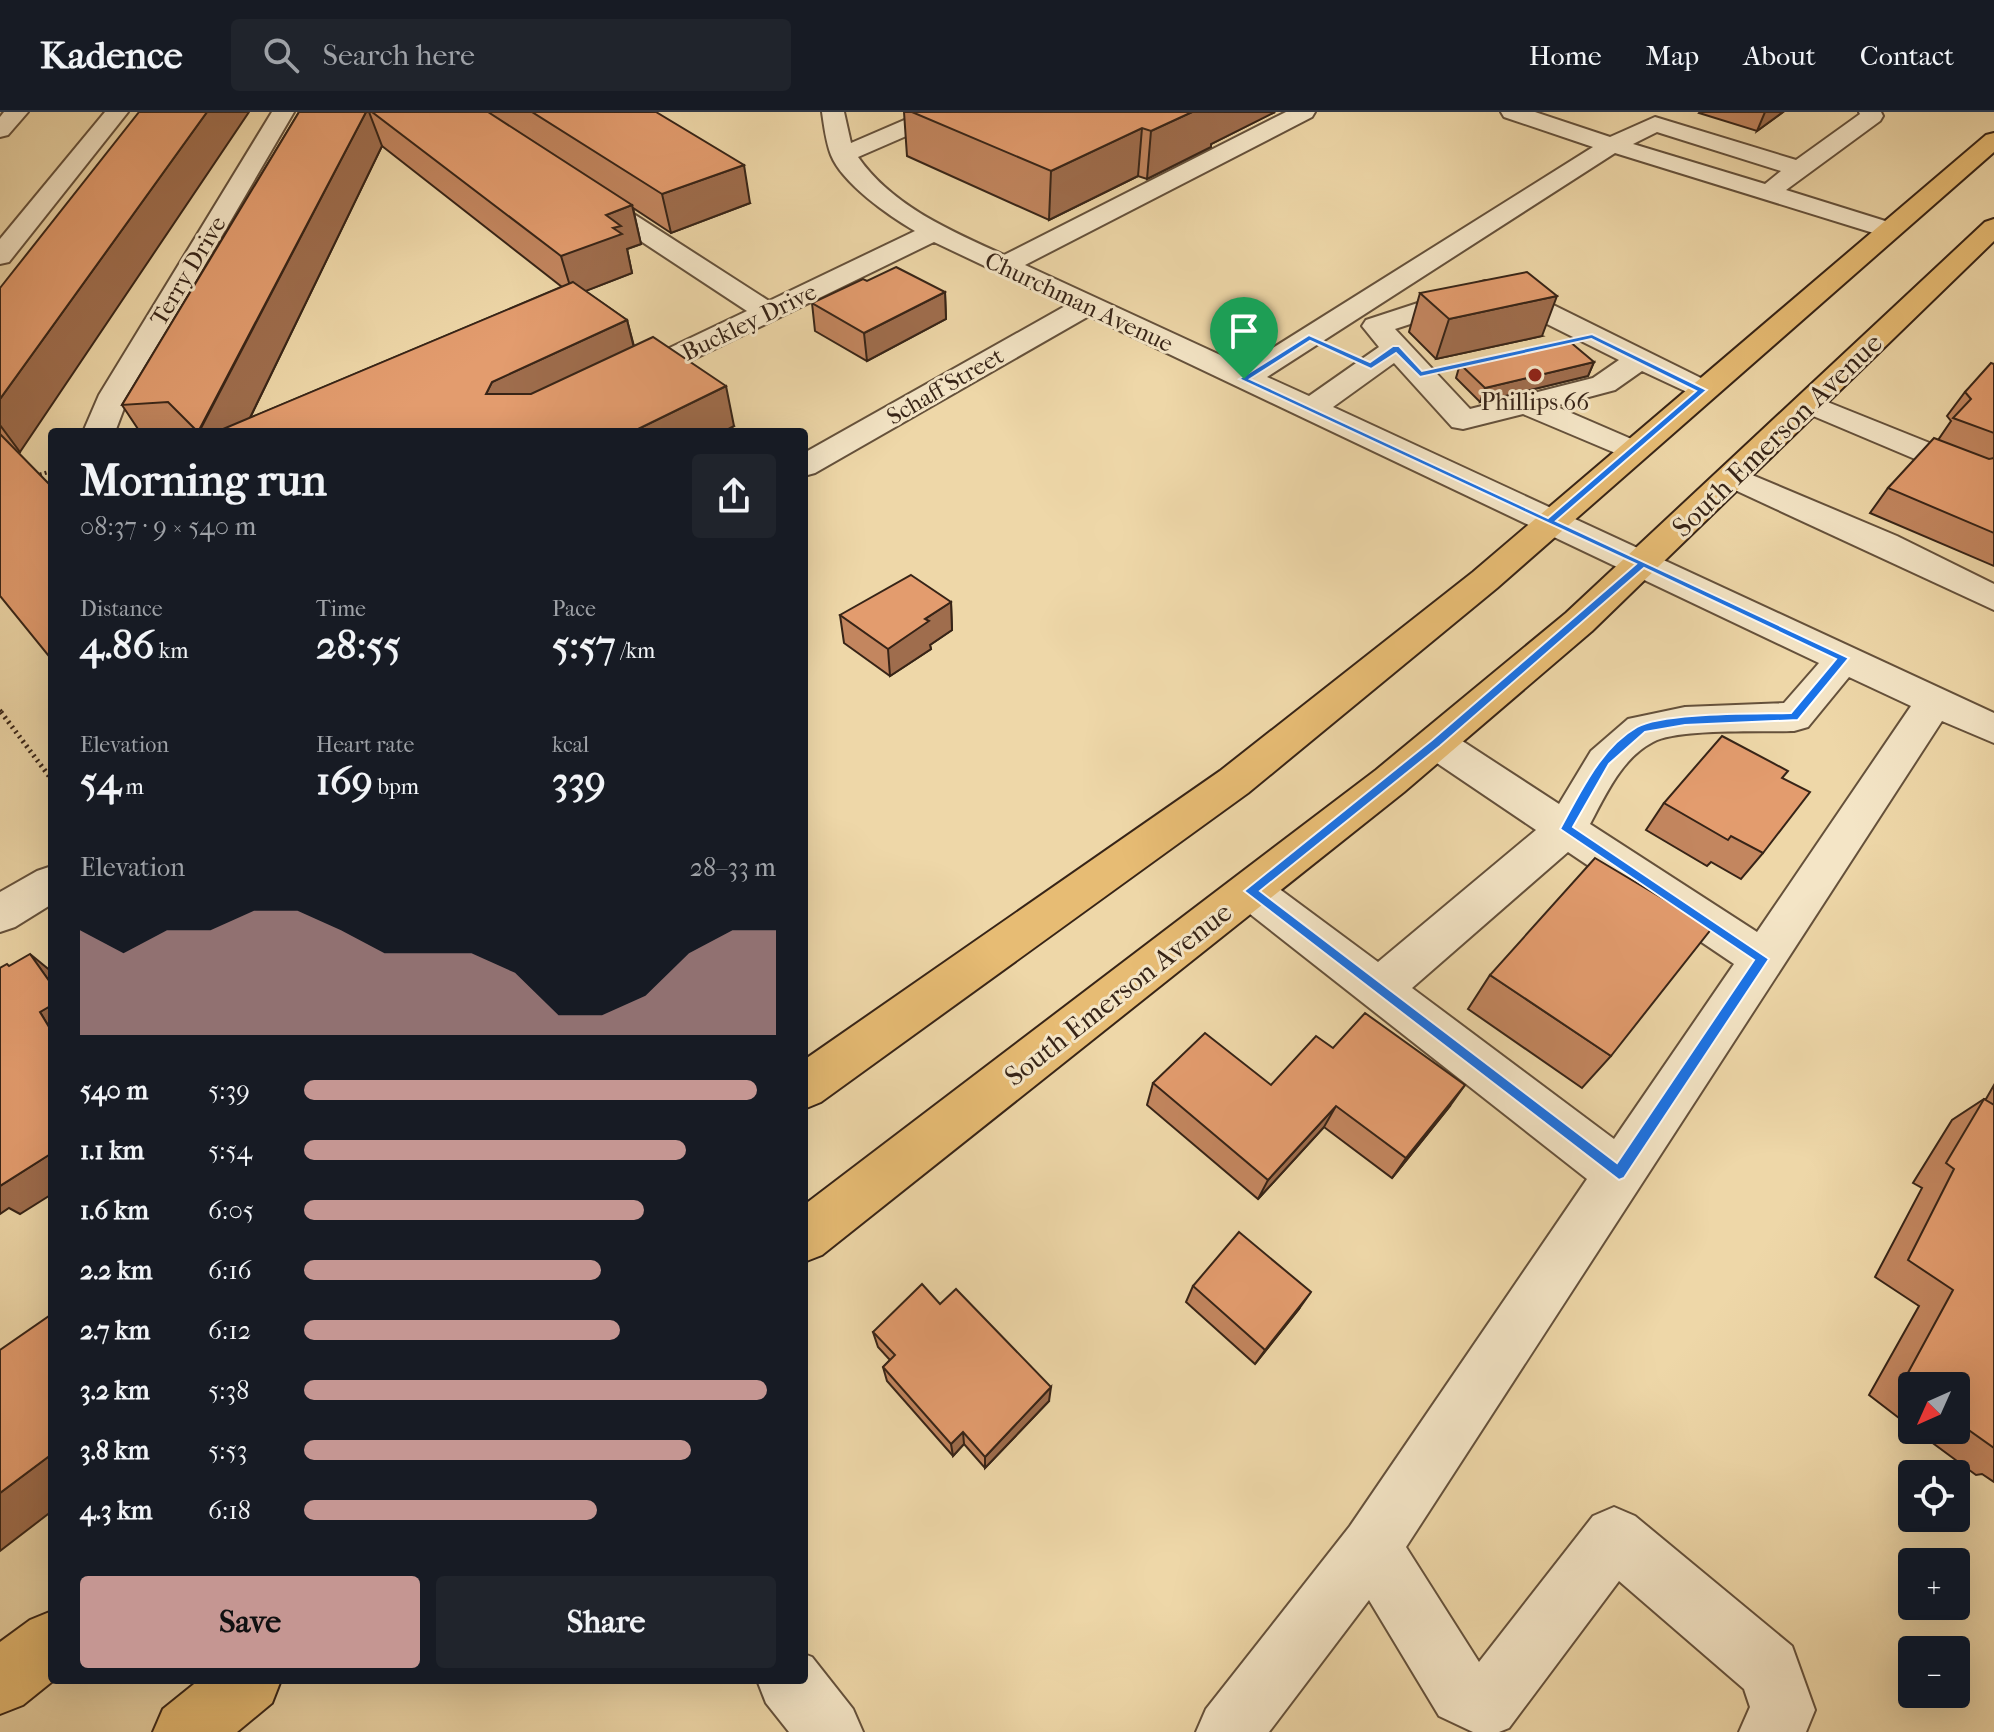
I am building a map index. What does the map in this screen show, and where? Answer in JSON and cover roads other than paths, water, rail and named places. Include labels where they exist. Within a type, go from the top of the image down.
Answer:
[{"type":"main road","points":[[808,1084],[1234,782],[1485,580],[1994,140]]},
{"type":"main road","name":"South Emerson Avenue","points":[[808,1234],[1251,891],[1436,743],[1643,564],[1994,227]]},
{"type":"main road","points":[[0,1682],[48,1645]]},
{"type":"main road","points":[[186,1732],[244,1684]]},
{"type":"street","points":[[0,130],[17,112]]},
{"type":"street","points":[[0,256],[117,112]]},
{"type":"street","name":"Terry Drive","points":[[101,428],[114,395],[283,112]]},
{"type":"street","points":[[833,112],[835,135],[843,155],[942,112]]},
{"type":"street","points":[[1003,266],[1304,112]]},
{"type":"street","points":[[1514,112],[1889,230]]},
{"type":"street","points":[[1767,193],[1872,116],[1870,112]]},
{"type":"street","points":[[1310,410],[1340,352],[1612,145],[1663,118],[1799,169]]},
{"type":"street","name":"Churchman Avenue","points":[[843,155],[868,186],[906,215],[1003,266],[1844,658],[1974,709]]},
{"type":"street","points":[[572,183],[768,313]]},
{"type":"street","name":"Buckley Drive","points":[[527,428],[934,232]]},
{"type":"street","points":[[1463,420],[1376,326],[1495,287],[1702,390]]},
{"type":"street","name":"Schaff Street","points":[[808,464],[1086,306]]},
{"type":"street","points":[[1553,345],[1592,337]]},
{"type":"street","points":[[1244,379],[1340,352],[1396,348]]},
{"type":"street","points":[[1411,458],[1463,420],[1547,393],[1604,384],[1639,360]]},
{"type":"street","points":[[1420,374],[1457,366]]},
{"type":"street","points":[[1547,393],[1632,451]]},
{"type":"street","points":[[1810,404],[1971,471]]},
{"type":"street","points":[[1733,477],[1885,544],[1994,598]]},
{"type":"street","points":[[1378,989],[1566,829],[1605,761],[1642,729],[1685,721],[1794,717],[1844,658]]},
{"type":"street","points":[[1229,1732],[1371,1547],[1762,959],[1974,709]]},
{"type":"street","points":[[1436,743],[1762,959]]},
{"type":"street","points":[[0,914],[48,885]]},
{"type":"street","points":[[1251,891],[1619,1173]]},
{"type":"street","points":[[1371,1547],[1462,1693],[1486,1705],[1614,1537],[1769,1669],[1783,1710],[1772,1732]]},
{"type":"street","points":[[792,1684],[830,1732]]},
{"type":"place","name":"Phillips 66","points":[[1535,375]]}]
